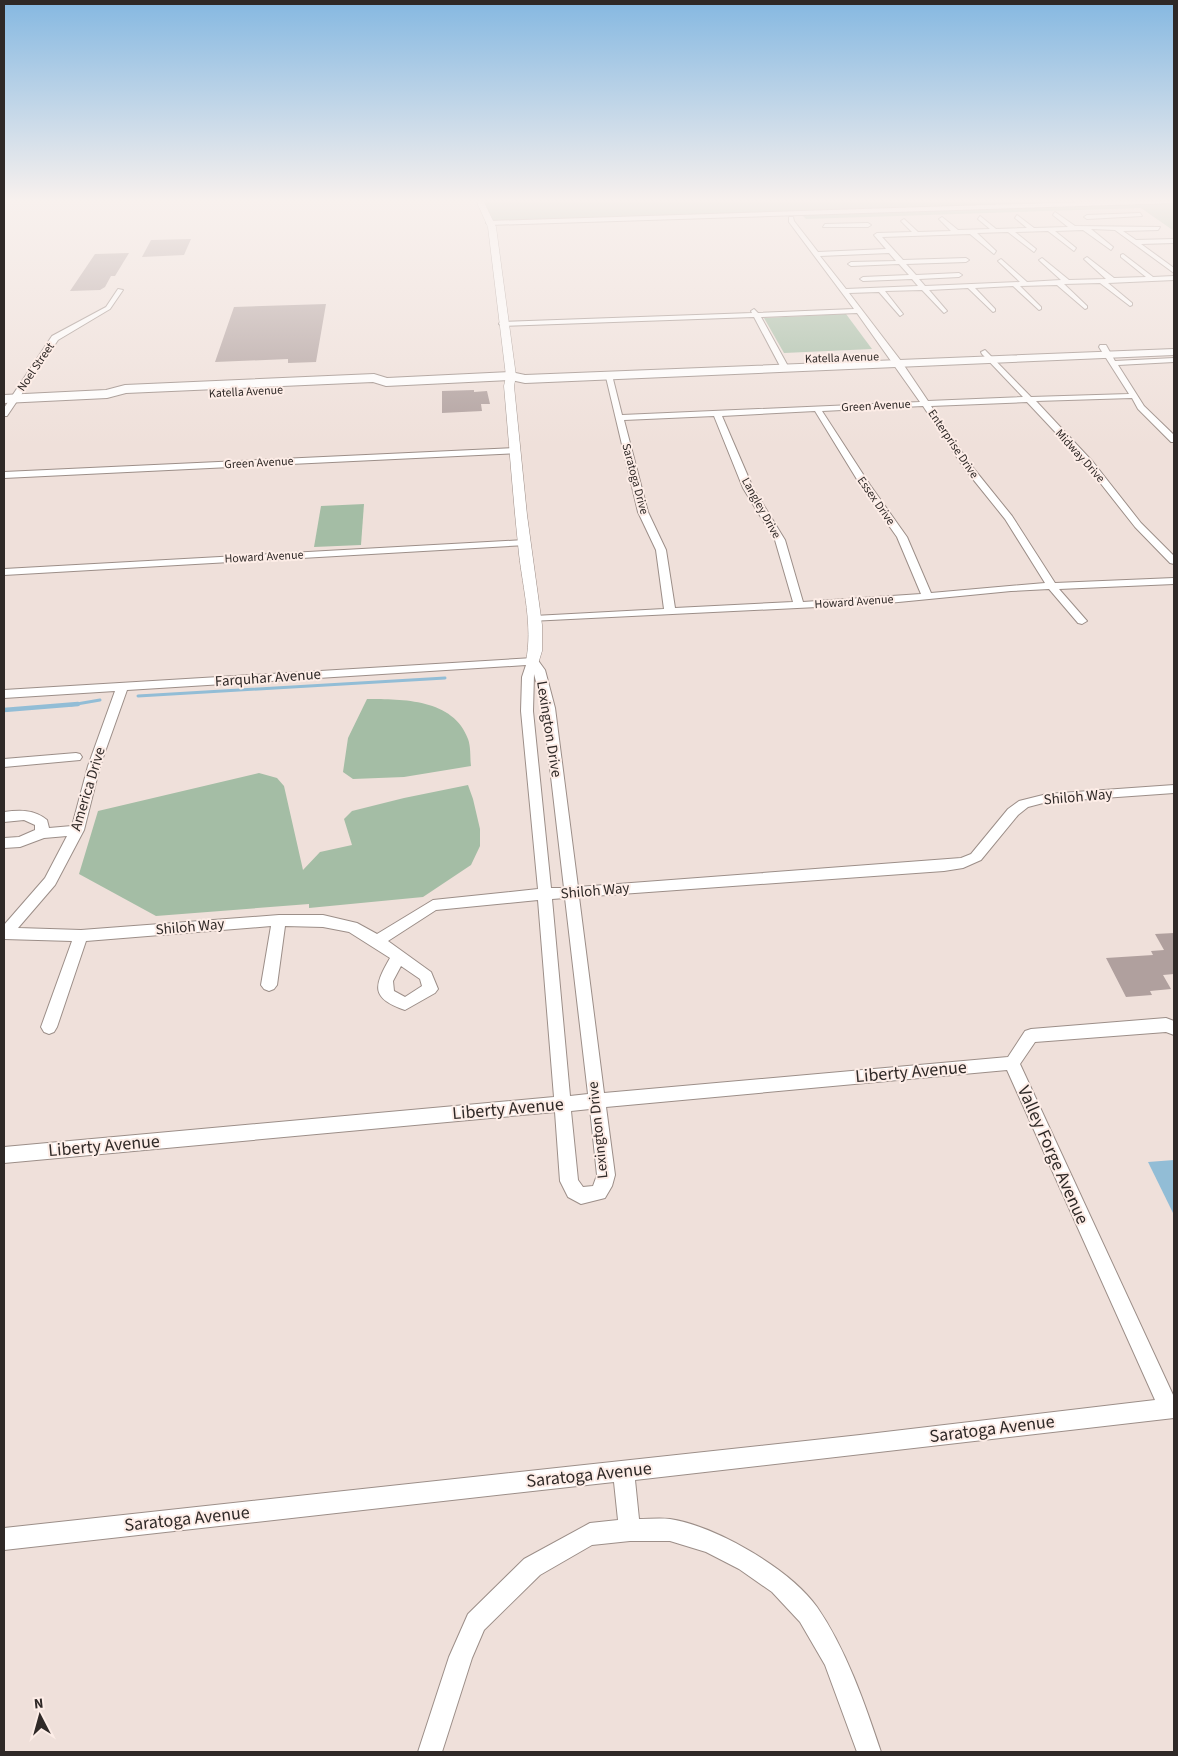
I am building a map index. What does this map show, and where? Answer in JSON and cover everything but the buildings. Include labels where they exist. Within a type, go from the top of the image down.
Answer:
[{"type":"main road","name":"Katella Avenue","points":[[1109,355],[1174,344]]},
{"type":"main road","name":"Katella Avenue","points":[[7,398],[106,394],[120,398],[374,386],[386,382],[511,376],[525,372],[989,356],[1109,355],[1174,352]]},
{"type":"main road","name":"Katella Avenue","points":[[511,376],[525,379],[783,364]]},
{"type":"street","name":"Lexington Drive","points":[[498,282],[511,376],[509,386],[515,451],[534,618],[536,653],[533,661],[528,677],[526,711],[545,895],[569,1180],[574,1191],[581,1196],[596,1194],[603,1188],[606,1175],[549,708],[539,670],[533,661]]},
{"type":"street","name":"Enterprise Drive","points":[[837,282],[895,360],[967,466],[1008,518],[1052,586],[1082,621]]},
{"type":"street","points":[[919,282],[944,311]]},
{"type":"street","points":[[844,291],[1086,282]]},
{"type":"street","points":[[1103,282],[1130,304]]},
{"type":"street","points":[[1059,283],[1085,307]]},
{"type":"street","points":[[1015,285],[1039,308]]},
{"type":"street","points":[[970,286],[993,310]]},
{"type":"street","points":[[880,289],[900,314]]},
{"type":"street","name":"Noel Street","points":[[4,414],[7,398],[28,381],[55,338],[108,308],[120,290]]},
{"type":"street","points":[[503,322],[857,309]]},
{"type":"street","points":[[755,313],[783,364]]},
{"type":"street","points":[[1109,355],[1174,360]]},
{"type":"street","points":[[1109,355],[1141,407],[1174,440]]},
{"type":"street","name":"Midway Drive","points":[[989,356],[1090,464],[1138,525],[1174,561]]},
{"type":"street","name":"Saratoga Drive","points":[[608,375],[642,512],[661,550],[670,612]]},
{"type":"street","name":"Green Avenue","points":[[619,418],[1133,396]]},
{"type":"street","name":"Essex Drive","points":[[817,409],[866,486],[902,537],[928,597]]},
{"type":"street","name":"Langley Drive","points":[[717,413],[748,488],[780,540],[799,605]]},
{"type":"street","name":"Green Avenue","points":[[4,475],[515,451]]},
{"type":"street","name":"Howard Avenue","points":[[4,572],[524,543]]},
{"type":"street","name":"Howard Avenue","points":[[534,618],[928,597],[1011,588],[1174,581]]},
{"type":"street","name":"Farquhar Avenue","points":[[4,694],[533,661]]},
{"type":"street","name":"America Drive","points":[[5,933],[50,881],[77,830],[94,766],[122,687]]},
{"type":"street","points":[[4,763],[76,758]]},
{"type":"street","name":"Shiloh Way","points":[[5,933],[81,936],[279,920],[323,922],[352,927],[377,941],[433,905],[490,898],[571,894],[963,863],[976,857],[1013,812],[1024,804],[1047,798],[1174,789]]},
{"type":"street","points":[[4,817],[20,814],[37,818],[42,823],[42,833]]},
{"type":"street","points":[[4,843],[20,842],[42,833],[77,830]]},
{"type":"street","points":[[269,985],[279,920]]},
{"type":"street","points":[[49,1028],[81,936]]},
{"type":"street","points":[[377,941],[399,957]]},
{"type":"street","points":[[1012,1063],[1031,1036],[1166,1025],[1174,1028]]},
{"type":"street","name":"Liberty Avenue","points":[[4,1156],[562,1103],[1012,1063]]},
{"type":"street","name":"Valley Forge Avenue","points":[[1012,1063],[1172,1408]]},
{"type":"street","name":"Saratoga Avenue","points":[[4,1539],[623,1472],[1172,1408]]},
{"type":"street","points":[[623,1472],[630,1530]]},
{"type":"street","points":[[430,1752],[461,1657],[476,1622],[532,1566],[590,1534],[630,1530],[670,1530],[710,1542],[747,1560],[780,1584],[808,1614],[834,1659],[869,1752]]},
{"type":"green space","points":[[846,314],[872,349],[784,353],[764,318]]},
{"type":"green space","points":[[364,504],[361,545],[314,547],[321,506]]},
{"type":"green space","points":[[367,699],[411,701],[439,709],[451,716],[461,726],[468,739],[471,766],[404,777],[353,779],[343,772],[348,738]]},
{"type":"green space","points":[[259,773],[277,778],[284,786],[303,870],[320,852],[352,845],[344,819],[352,811],[468,785],[480,829],[480,846],[471,865],[423,897],[309,908],[309,904],[156,916],[79,874],[98,811]]},
{"type":"water","points":[[1174,1160],[1174,1215],[1148,1162]]},
{"type":"waterway","points":[[138,696],[445,678]]},
{"type":"waterway","points":[[76,704],[100,700]]},
{"type":"waterway","points":[[4,710],[76,704]]},
{"type":"waterway","points":[[71,705],[76,704]]}]
